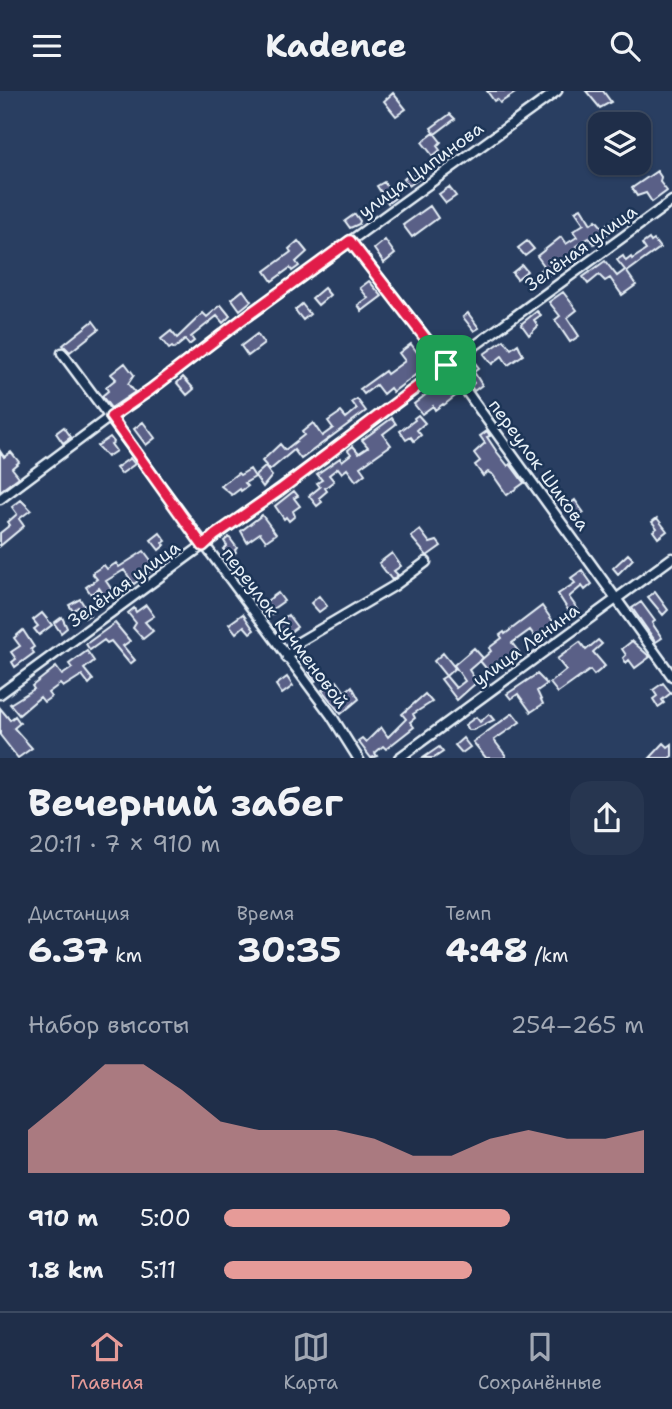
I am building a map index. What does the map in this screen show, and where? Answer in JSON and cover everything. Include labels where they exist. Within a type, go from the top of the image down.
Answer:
[{"type":"street","name":"улица Ципинова","points":[[0,499],[557,91]]},
{"type":"street","name":"Зелёная улица","points":[[0,694],[672,201]]},
{"type":"street","name":"переулок Шикова","points":[[350,241],[446,365],[672,676]]},
{"type":"street","name":"переулок Кучменовой","points":[[62,353],[343,732],[358,758]]},
{"type":"street","name":"улица Ленина","points":[[399,758],[672,558]]},
{"type":"street","points":[[287,657],[299,642],[394,586],[426,562]]},
{"type":"building","points":[[487,91],[518,91],[500,103],[497,99],[494,101]]},
{"type":"building","points":[[586,91],[603,91],[611,102],[600,108]]},
{"type":"building","points":[[393,93],[406,109],[396,116],[384,101]]},
{"type":"building","points":[[450,114],[455,119],[435,134],[431,128]]},
{"type":"building","points":[[434,133],[441,142],[437,146],[440,150],[433,156],[422,142]]},
{"type":"building","points":[[657,171],[661,177],[660,182],[667,191],[652,202],[646,193],[637,196],[632,188]]},
{"type":"building","points":[[417,173],[420,178],[409,186],[403,179]]},
{"type":"building","points":[[384,182],[395,198],[388,203],[377,186]]},
{"type":"building","points":[[449,187],[456,196],[446,203],[439,194]]},
{"type":"building","points":[[430,206],[438,218],[412,237],[403,225]]},
{"type":"building","points":[[581,208],[591,224],[596,220],[602,227],[616,218],[620,225],[594,244],[589,238],[576,246],[581,253],[545,277],[540,270],[545,267],[537,256],[561,237],[566,244],[577,237],[573,231],[584,224],[575,211]]},
{"type":"building","points":[[355,214],[359,224],[350,228],[345,221]]},
{"type":"building","points":[[649,239],[651,242],[654,240],[660,248],[627,272],[636,285],[622,295],[610,278],[605,281],[599,275],[588,284],[583,277],[605,261],[617,276],[625,270],[617,260],[623,256],[626,261],[631,257],[632,259],[646,250],[642,244]]},
{"type":"building","points":[[385,240],[395,254],[384,263],[374,249]]},
{"type":"building","points":[[298,241],[307,252],[296,262],[299,266],[292,271],[290,268],[272,281],[265,271],[291,252],[289,249]]},
{"type":"building","points":[[527,241],[534,249],[525,256],[518,248]]},
{"type":"building","points":[[522,265],[527,271],[517,279],[512,273]]},
{"type":"building","points":[[369,281],[382,296],[362,311],[358,305],[368,298],[360,288]]},
{"type":"building","points":[[324,288],[330,295],[318,305],[312,298]]},
{"type":"building","points":[[243,290],[251,301],[240,310],[232,299]]},
{"type":"building","points":[[563,292],[577,310],[567,318],[579,336],[570,342],[555,320],[560,316],[549,302]]},
{"type":"building","points":[[302,304],[310,314],[303,320],[295,310]]},
{"type":"building","points":[[221,305],[230,316],[223,323],[217,316],[191,337],[194,341],[189,345],[185,340],[174,349],[169,349],[161,339],[171,331],[177,338],[203,313],[207,317]]},
{"type":"building","points":[[537,311],[541,315],[534,320],[538,326],[529,335],[521,324]]},
{"type":"building","points":[[468,313],[479,328],[474,331],[463,317]]},
{"type":"building","points":[[93,321],[99,329],[70,352],[63,345]]},
{"type":"building","points":[[257,334],[264,344],[248,356],[241,346]]},
{"type":"building","points":[[504,340],[511,349],[518,344],[523,355],[508,365],[502,356],[492,364],[484,354]]},
{"type":"building","points":[[411,344],[427,366],[393,392],[390,388],[383,394],[376,385],[364,394],[360,389],[405,361],[399,353]]},
{"type":"building","points":[[473,360],[479,368],[474,372],[482,385],[474,391],[471,386],[474,383],[462,369]]},
{"type":"building","points":[[125,363],[134,375],[128,384],[135,392],[111,408],[102,396],[108,391],[106,387],[116,379],[111,374]]},
{"type":"building","points":[[183,377],[194,389],[187,395],[177,383]]},
{"type":"building","points":[[447,378],[458,394],[435,410],[433,406],[422,414],[414,404]]},
{"type":"building","points":[[357,399],[366,411],[301,459],[294,450],[270,470],[262,461],[280,444],[285,450],[304,435],[302,432],[313,423],[322,436],[333,428],[328,421],[341,412],[346,418],[357,409],[352,402]]},
{"type":"building","points":[[418,415],[425,423],[417,430],[421,435],[414,441],[411,437],[406,440],[400,431]]},
{"type":"building","points":[[392,418],[396,424],[383,434],[391,445],[360,467],[365,474],[356,481],[347,469],[342,473],[338,468],[329,475],[334,481],[325,488],[327,491],[319,498],[322,502],[317,506],[309,496],[320,487],[317,483],[322,480],[317,474],[340,458],[342,461],[351,454],[348,450],[353,446],[359,453],[368,447],[362,440]]},
{"type":"building","points":[[143,422],[155,438],[146,445],[134,429]]},
{"type":"building","points":[[64,427],[71,437],[63,443],[56,433]]},
{"type":"building","points":[[487,431],[490,436],[487,437],[497,452],[524,483],[507,495],[493,475],[488,472],[483,476],[475,465],[480,461],[474,453],[485,443],[480,436]]},
{"type":"building","points":[[110,437],[116,451],[107,457],[97,446]]},
{"type":"building","points":[[0,451],[4,457],[11,452],[19,462],[12,468],[19,477],[0,491]]},
{"type":"building","points":[[130,458],[135,464],[121,474],[116,468]]},
{"type":"building","points":[[265,467],[272,476],[263,487],[255,476]]},
{"type":"building","points":[[250,469],[255,477],[245,483],[248,486],[241,491],[240,489],[232,495],[221,486],[238,473],[240,475]]},
{"type":"building","points":[[294,491],[298,496],[294,498],[300,506],[293,511],[295,516],[289,521],[286,517],[284,519],[275,506]]},
{"type":"building","points":[[21,500],[31,510],[19,519],[24,526],[0,546],[0,533],[10,525],[8,522],[17,514],[12,507]]},
{"type":"building","points":[[575,500],[584,513],[577,517],[575,514],[572,516],[566,507]]},
{"type":"building","points":[[262,515],[276,534],[266,541],[260,533],[247,542],[241,531]]},
{"type":"building","points":[[657,518],[667,531],[658,538],[653,531],[657,528],[652,522]]},
{"type":"building","points":[[420,530],[430,543],[437,541],[441,546],[427,556],[411,537]]},
{"type":"building","points":[[160,533],[166,541],[159,550],[151,540]]},
{"type":"building","points":[[229,537],[237,548],[230,557],[223,549],[227,546],[224,541]]},
{"type":"building","points":[[144,551],[156,567],[134,584],[124,570],[106,581],[116,596],[108,601],[99,588],[91,594],[86,587],[97,579],[92,573],[104,565],[107,569],[116,563],[119,567]]},
{"type":"building","points":[[392,553],[401,566],[394,571],[398,575],[392,580],[379,563]]},
{"type":"building","points":[[628,554],[633,559],[618,574],[613,568]]},
{"type":"building","points":[[582,570],[592,584],[585,590],[582,586],[569,597],[579,611],[572,616],[558,594],[575,583],[571,578]]},
{"type":"building","points":[[655,592],[668,610],[663,615],[648,597]]},
{"type":"building","points":[[278,593],[284,601],[270,611],[273,614],[268,618],[260,606]]},
{"type":"building","points":[[319,596],[327,606],[319,612],[311,603]]},
{"type":"building","points":[[80,599],[90,615],[85,618],[78,607],[73,611],[69,605]]},
{"type":"building","points":[[641,602],[655,621],[652,623],[662,638],[656,642],[632,608]]},
{"type":"building","points":[[146,605],[154,616],[145,622],[153,631],[143,639],[133,628],[136,623],[128,613],[134,608],[136,612]]},
{"type":"building","points":[[542,606],[557,627],[538,641],[530,630],[512,643],[519,652],[491,674],[480,661],[491,651],[489,648],[502,638],[500,635]]},
{"type":"building","points":[[42,613],[52,625],[39,635],[34,629],[38,626],[33,620]]},
{"type":"building","points":[[243,614],[254,630],[250,633],[244,626],[236,633],[229,624]]},
{"type":"building","points":[[288,615],[297,627],[286,635],[277,623]]},
{"type":"building","points":[[62,617],[67,628],[61,633],[54,623]]},
{"type":"building","points":[[115,623],[130,641],[123,646],[135,660],[130,664],[111,641],[107,643],[104,640],[90,650],[86,644]]},
{"type":"building","points":[[23,630],[34,647],[31,649],[34,653],[15,667],[12,662],[16,659],[11,652],[20,646],[14,638]]},
{"type":"building","points":[[598,640],[602,644],[593,652],[605,666],[594,675],[590,670],[558,693],[550,683],[566,670],[557,659],[580,642],[586,650]]},
{"type":"building","points":[[632,641],[650,657],[635,668],[629,660],[626,663],[623,658],[626,655],[622,649]]},
{"type":"building","points":[[474,648],[483,658],[469,670],[477,682],[457,700],[441,679],[446,676],[456,688],[465,681],[454,665]]},
{"type":"building","points":[[87,651],[94,661],[84,669],[93,680],[89,684],[82,675],[63,687],[60,684],[48,693],[51,697],[44,702],[40,697],[19,715],[10,704],[34,689],[32,686],[56,667],[62,675],[72,668],[69,664]]},
{"type":"building","points":[[443,653],[455,668],[446,676],[434,661]]},
{"type":"building","points":[[315,667],[322,676],[315,681],[309,672]]},
{"type":"building","points":[[537,674],[547,684],[537,691],[543,704],[531,712],[518,694],[511,699],[507,694]]},
{"type":"building","points":[[287,677],[293,686],[282,694],[276,685]]},
{"type":"building","points":[[337,681],[345,692],[352,686],[359,699],[341,714],[322,690]]},
{"type":"building","points":[[663,683],[671,693],[658,707],[653,699],[657,696],[653,690]]},
{"type":"building","points":[[425,694],[432,702],[413,714],[415,718],[410,722],[414,727],[386,749],[383,746],[375,753],[377,756],[371,758],[358,741],[362,738],[366,742],[381,727],[388,737],[406,719],[402,714]]},
{"type":"building","points":[[0,708],[10,720],[15,716],[20,723],[14,728],[32,748],[18,758],[0,735]]},
{"type":"building","points":[[513,713],[520,722],[494,740],[506,756],[486,758],[473,742]]},
{"type":"building","points":[[489,714],[494,720],[473,730],[468,730],[465,725],[476,717],[480,722]]},
{"type":"building","points":[[463,738],[470,747],[462,753],[455,745]]},
{"type":"building","points":[[664,743],[668,747],[672,744],[672,756],[650,758]]},
{"type":"building","points":[[439,747],[443,752],[434,758],[423,758]]},
{"type":"route","points":[[350,241],[446,365],[203,546],[111,417],[350,241]]}]
